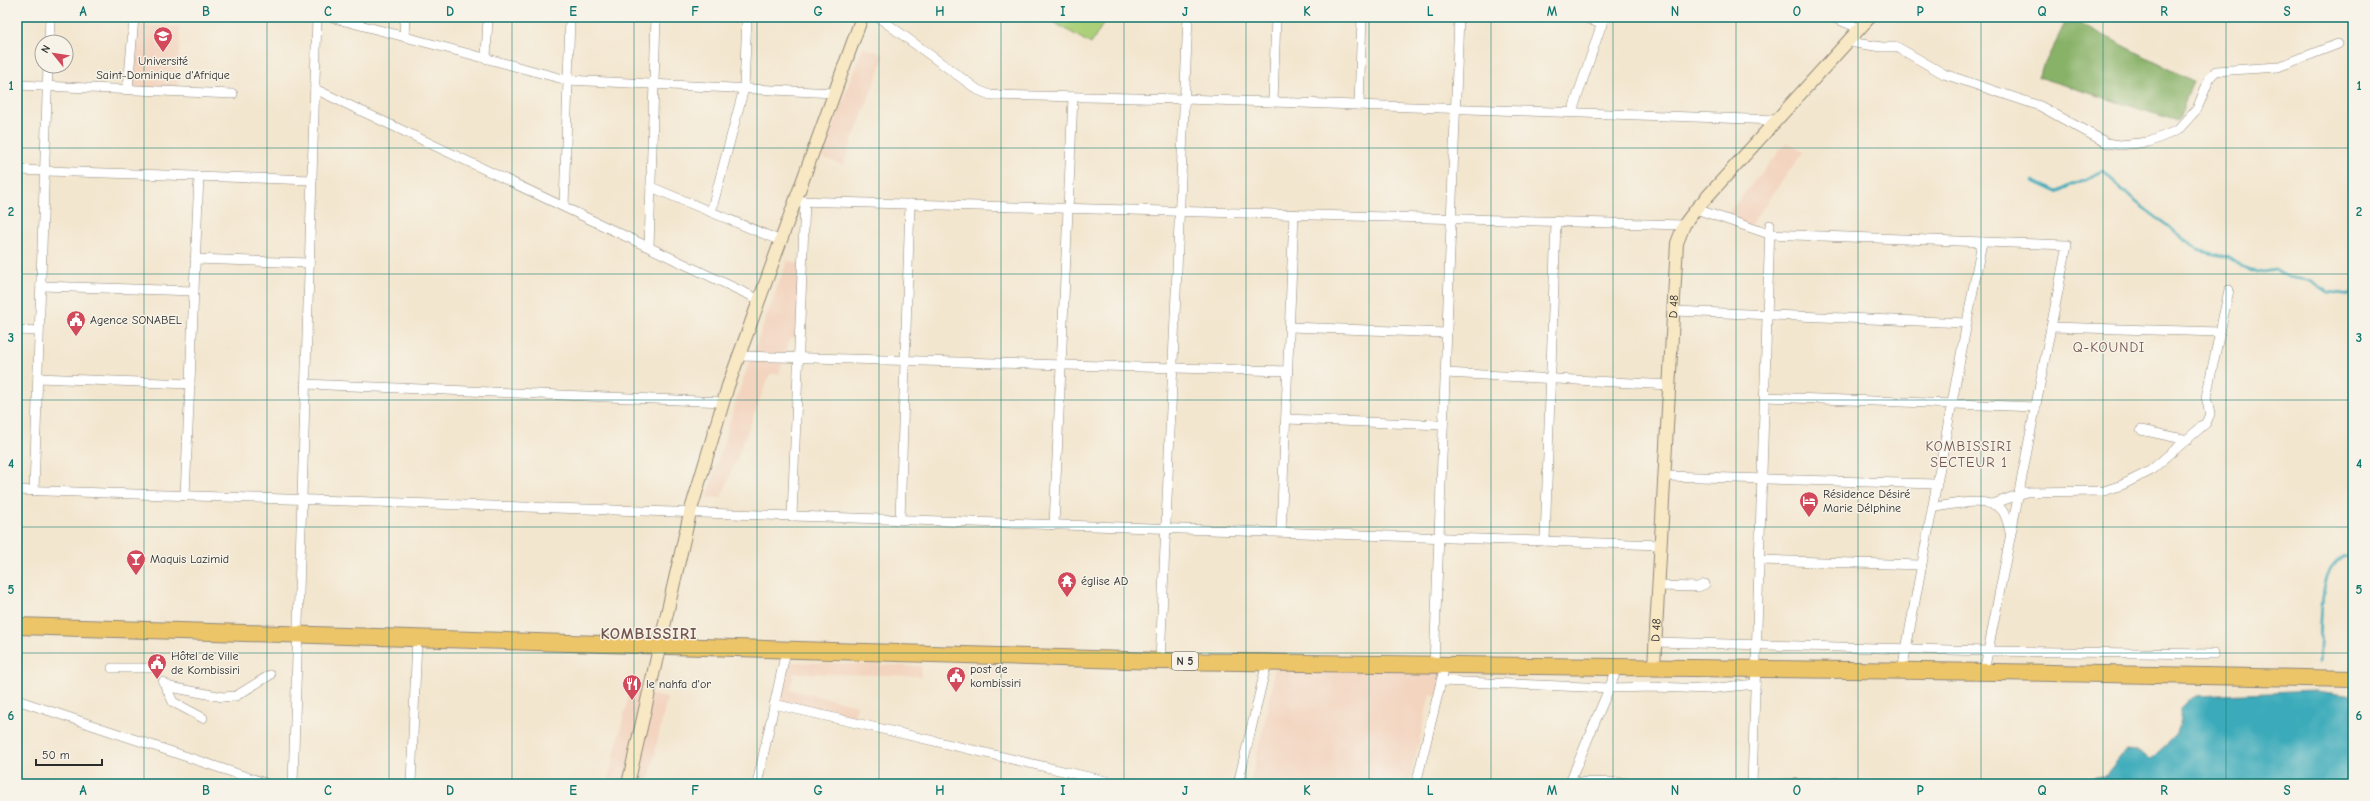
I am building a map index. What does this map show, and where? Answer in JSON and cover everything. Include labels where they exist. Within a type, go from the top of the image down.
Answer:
[{"type":"highway","name":"N 5","points":[[17,626],[786,651],[1160,661],[1654,667],[1755,677],[1902,671],[2353,679]]},
{"type":"street","points":[[49,34],[50,17]]},
{"type":"street","points":[[128,89],[134,17]]},
{"type":"street","points":[[293,784],[296,635],[317,17]]},
{"type":"street","points":[[330,17],[567,80],[835,93]]},
{"type":"street","points":[[404,37],[405,17]]},
{"type":"street","points":[[486,58],[488,17]]},
{"type":"street","points":[[564,207],[570,17]]},
{"type":"street","points":[[649,247],[656,17]]},
{"type":"street","points":[[711,212],[744,88],[747,17]]},
{"type":"street","points":[[628,784],[690,513],[739,356],[781,241],[800,201],[835,93],[862,17]]},
{"type":"street","points":[[878,17],[978,90],[990,95],[1184,99],[1777,120]]},
{"type":"street","points":[[1160,661],[1188,17]]},
{"type":"street","points":[[1273,102],[1276,17]]},
{"type":"street","points":[[1359,105],[1362,17]]},
{"type":"street","points":[[1416,784],[1441,681],[1439,537],[1459,17]]},
{"type":"street","points":[[1572,112],[1603,21],[1585,17]]},
{"type":"street","points":[[1832,17],[1859,28]]},
{"type":"street","name":"D 48","points":[[1654,667],[1677,243],[1684,225],[1696,209],[1870,17]]},
{"type":"street","points":[[1848,42],[1882,47],[1897,47],[1944,74],[2040,106],[2107,143],[2120,145],[2149,142],[2178,130],[2197,109],[2210,77],[2216,71],[2278,67],[2338,44]]},
{"type":"street","points":[[34,491],[48,74]]},
{"type":"street","points":[[17,85],[233,94]]},
{"type":"street","points":[[315,89],[760,300]]},
{"type":"street","points":[[1054,525],[1073,97]]},
{"type":"street","points":[[17,170],[312,180]]},
{"type":"street","points":[[185,496],[198,176]]},
{"type":"street","points":[[651,187],[781,241]]},
{"type":"street","points":[[800,201],[1684,225]]},
{"type":"street","points":[[792,516],[798,357],[800,201]]},
{"type":"street","points":[[900,520],[910,204]]},
{"type":"street","points":[[1696,209],[1770,229],[1982,242],[2067,245],[1984,672]]},
{"type":"street","points":[[1281,532],[1294,214]]},
{"type":"street","points":[[1545,541],[1556,222]]},
{"type":"street","points":[[1752,784],[1770,229]]},
{"type":"street","points":[[1902,671],[1982,242]]},
{"type":"street","points":[[195,259],[309,263]]},
{"type":"street","points":[[41,286],[194,291]]},
{"type":"street","points":[[1932,508],[1959,503],[1993,504],[2020,493],[2104,491],[2122,485],[2150,471],[2206,424],[2210,414],[2206,397],[2229,290]]},
{"type":"street","points":[[1674,311],[1966,324]]},
{"type":"street","points":[[1290,327],[1447,333]]},
{"type":"street","points":[[2051,327],[2220,332]]},
{"type":"street","points":[[17,330],[39,331]]},
{"type":"street","points":[[739,356],[1288,371]]},
{"type":"street","points":[[1445,373],[1670,385]]},
{"type":"street","points":[[38,378],[190,384]]},
{"type":"street","points":[[305,384],[724,402]]},
{"type":"street","points":[[1764,397],[2036,407]]},
{"type":"street","points":[[1286,419],[1443,425]]},
{"type":"street","points":[[2141,430],[2188,440]]},
{"type":"street","points":[[1665,476],[1936,484]]},
{"type":"street","points":[[17,490],[1661,544]]},
{"type":"street","points":[[1993,504],[2004,514],[2011,535]]},
{"type":"street","points":[[1759,560],[1921,565]]},
{"type":"street","points":[[1658,586],[1698,586],[1705,584]]},
{"type":"street","points":[[411,784],[417,639]]},
{"type":"street","points":[[1656,642],[1988,651],[2214,654]]},
{"type":"street","points":[[757,784],[786,651]]},
{"type":"street","points":[[1238,784],[1267,662]]},
{"type":"street","points":[[1618,667],[1570,783],[1711,784]]},
{"type":"street","points":[[112,668],[152,668]]},
{"type":"street","points":[[203,718],[173,702],[163,682],[170,687],[224,697],[236,696],[270,675]]},
{"type":"street","points":[[1441,681],[1609,688],[1654,687],[1708,689],[1755,677]]},
{"type":"street","points":[[17,700],[268,784]]},
{"type":"street","points":[[774,704],[1119,784]]},
{"type":"street","points":[[1775,784],[1847,782]]},
{"type":"shaded area","points":[[133,25],[180,27],[178,91],[128,89]]},
{"type":"shaded area","points":[[863,47],[885,55],[843,165],[821,157]]},
{"type":"shaded area","points":[[1787,142],[1803,152],[1749,227],[1724,218]]},
{"type":"shaded area","points":[[787,261],[802,264],[799,338],[790,338],[779,374],[770,374],[721,498],[707,497],[739,391]]},
{"type":"shaded area","points":[[783,662],[921,666],[921,676],[794,673],[790,690],[857,705],[854,722],[774,704]]},
{"type":"shaded area","points":[[1275,662],[1445,665],[1438,697],[1430,695],[1409,784],[1250,784],[1272,690]]},
{"type":"shaded area","points":[[630,691],[667,698],[648,784],[607,784]]},
{"type":"green space","points":[[1045,17],[1107,17],[1091,44]]},
{"type":"green space","points":[[2068,17],[2193,81],[2178,121],[2038,77]]},
{"type":"water","points":[[2316,691],[2353,696],[2353,784],[2088,784],[2093,778],[2104,777],[2125,751],[2138,752],[2150,759],[2153,757],[2170,741],[2177,731],[2179,726],[2180,709],[2190,699],[2197,696]]},
{"type":"waterway","points":[[2033,181],[2057,192],[2103,171],[2132,199],[2201,251],[2228,257],[2246,269],[2258,273],[2275,270],[2288,277],[2312,281],[2328,292],[2353,295]]},
{"type":"waterway","points":[[2319,662],[2322,599],[2326,582],[2331,568],[2340,558],[2353,553]]},
{"type":"place","name":"Université Saint-Dominique d'Afrique","points":[[163,53]]},
{"type":"place","name":"Agence SONABEL","points":[[76,337]]},
{"type":"place","name":"Résidence Désiré Marie Délphine","points":[[1809,518]]},
{"type":"place","name":"Maquis Lazimid","points":[[136,576]]},
{"type":"place","name":"église AD","points":[[1067,598]]},
{"type":"place","name":"Hôtel de Ville de Kombissiri","points":[[157,680]]},
{"type":"place","name":"post de kombissiri","points":[[956,693]]},
{"type":"place","name":"le nahfa d'or","points":[[632,701]]},
{"type":"district","name":"Q-KOUNDI","points":[[2109,347]]},
{"type":"district","name":"KOMBISSIRI SECTEUR 1","points":[[1969,454]]},
{"type":"district","name":"KOMBISSIRI","points":[[649,633]]}]
